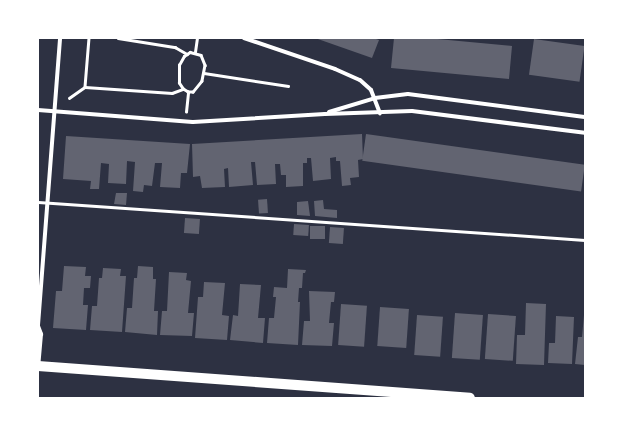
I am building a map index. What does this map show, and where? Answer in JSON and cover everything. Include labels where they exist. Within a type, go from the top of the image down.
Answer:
[{"type":"main road","points":[[38,366],[470,398]]},
{"type":"street","points":[[38,366],[41,334],[38,325],[60,38]]},
{"type":"street","points":[[244,38],[349,74],[366,85],[375,98],[380,112]]},
{"type":"street","points":[[325,114],[375,98],[403,94],[585,117]]},
{"type":"street","points":[[38,110],[193,122],[325,114],[412,111],[585,133]]},
{"type":"lane","points":[[38,202],[585,240]]},
{"type":"path","points":[[85,87],[89,38]]},
{"type":"path","points":[[118,38],[175,47],[187,54]]},
{"type":"path","points":[[195,52],[197,38]]},
{"type":"path","points":[[69,98],[85,87],[172,93],[183,90],[193,92],[198,88],[204,73],[204,59],[201,55],[195,52],[184,56],[180,65],[179,83],[183,90]]},
{"type":"path","points":[[204,73],[288,86]]},
{"type":"path","points":[[186,112],[188,92]]},
{"type":"building","points":[[315,38],[373,38],[379,40],[372,58]]},
{"type":"building","points":[[394,38],[427,38],[512,46],[509,79],[391,68]]},
{"type":"building","points":[[534,39],[585,46],[579,82],[529,75]]},
{"type":"building","points":[[362,134],[363,159],[358,160],[359,177],[350,178],[351,185],[342,186],[340,161],[336,161],[336,157],[330,158],[331,179],[313,181],[311,158],[307,158],[307,163],[303,163],[303,186],[286,187],[286,175],[281,175],[280,164],[275,164],[276,184],[257,185],[255,162],[251,162],[253,185],[229,187],[228,168],[224,169],[225,187],[202,188],[200,176],[193,177],[192,144]]},
{"type":"building","points":[[366,134],[585,165],[581,191],[362,161]]},
{"type":"building","points":[[66,136],[190,144],[187,173],[181,173],[180,188],[160,187],[162,163],[155,163],[152,186],[144,185],[143,192],[133,191],[135,162],[127,161],[126,184],[108,183],[109,164],[101,163],[99,189],[90,189],[91,181],[63,179]]},
{"type":"building","points":[[116,193],[127,193],[126,205],[114,204]]},
{"type":"building","points":[[267,199],[268,213],[259,214],[258,200]]},
{"type":"building","points":[[323,200],[324,209],[337,210],[337,218],[315,216],[314,201]]},
{"type":"building","points":[[308,201],[310,216],[297,215],[297,202]]},
{"type":"building","points":[[185,218],[200,219],[199,234],[184,233]]},
{"type":"building","points":[[294,224],[309,225],[308,236],[293,235]]},
{"type":"building","points":[[310,226],[325,226],[325,239],[310,239]]},
{"type":"building","points":[[330,227],[344,228],[343,244],[329,243]]},
{"type":"building","points":[[64,266],[86,267],[85,276],[91,276],[90,288],[84,288],[83,305],[88,305],[86,330],[53,328],[56,291],[62,291]]},
{"type":"building","points":[[138,266],[153,267],[153,279],[156,279],[154,311],[158,311],[157,335],[125,332],[127,308],[132,308],[134,278],[137,278]]},
{"type":"building","points":[[103,268],[121,269],[120,276],[126,276],[122,332],[90,330],[92,306],[97,306],[99,278],[102,278]]},
{"type":"building","points":[[288,269],[306,270],[305,273],[303,273],[302,288],[299,288],[298,302],[300,302],[298,345],[267,343],[269,318],[274,318],[276,297],[273,297],[274,287],[287,288]]},
{"type":"building","points":[[169,272],[187,273],[186,280],[191,281],[188,313],[194,313],[192,336],[160,335],[162,311],[167,311]]},
{"type":"building","points":[[204,282],[225,283],[222,315],[229,316],[227,340],[195,338],[198,297],[203,297]]},
{"type":"building","points":[[240,284],[261,285],[258,318],[265,318],[263,343],[230,340],[233,315],[238,316]]},
{"type":"building","points":[[309,291],[335,292],[334,302],[331,302],[329,323],[334,323],[332,346],[302,345],[304,321],[310,321]]},
{"type":"building","points":[[526,303],[546,304],[544,365],[516,364],[517,335],[525,335]]},
{"type":"building","points":[[341,304],[367,306],[364,347],[338,345]]},
{"type":"building","points":[[380,307],[409,309],[406,348],[377,346]]},
{"type":"building","points":[[455,313],[483,315],[480,360],[452,358]]},
{"type":"building","points":[[488,314],[516,316],[513,361],[485,359]]},
{"type":"building","points":[[417,315],[443,317],[440,357],[414,355]]},
{"type":"building","points":[[584,315],[585,365],[575,364],[578,337],[582,337]]},
{"type":"building","points":[[556,316],[574,317],[572,364],[548,363],[549,343],[555,343]]}]
